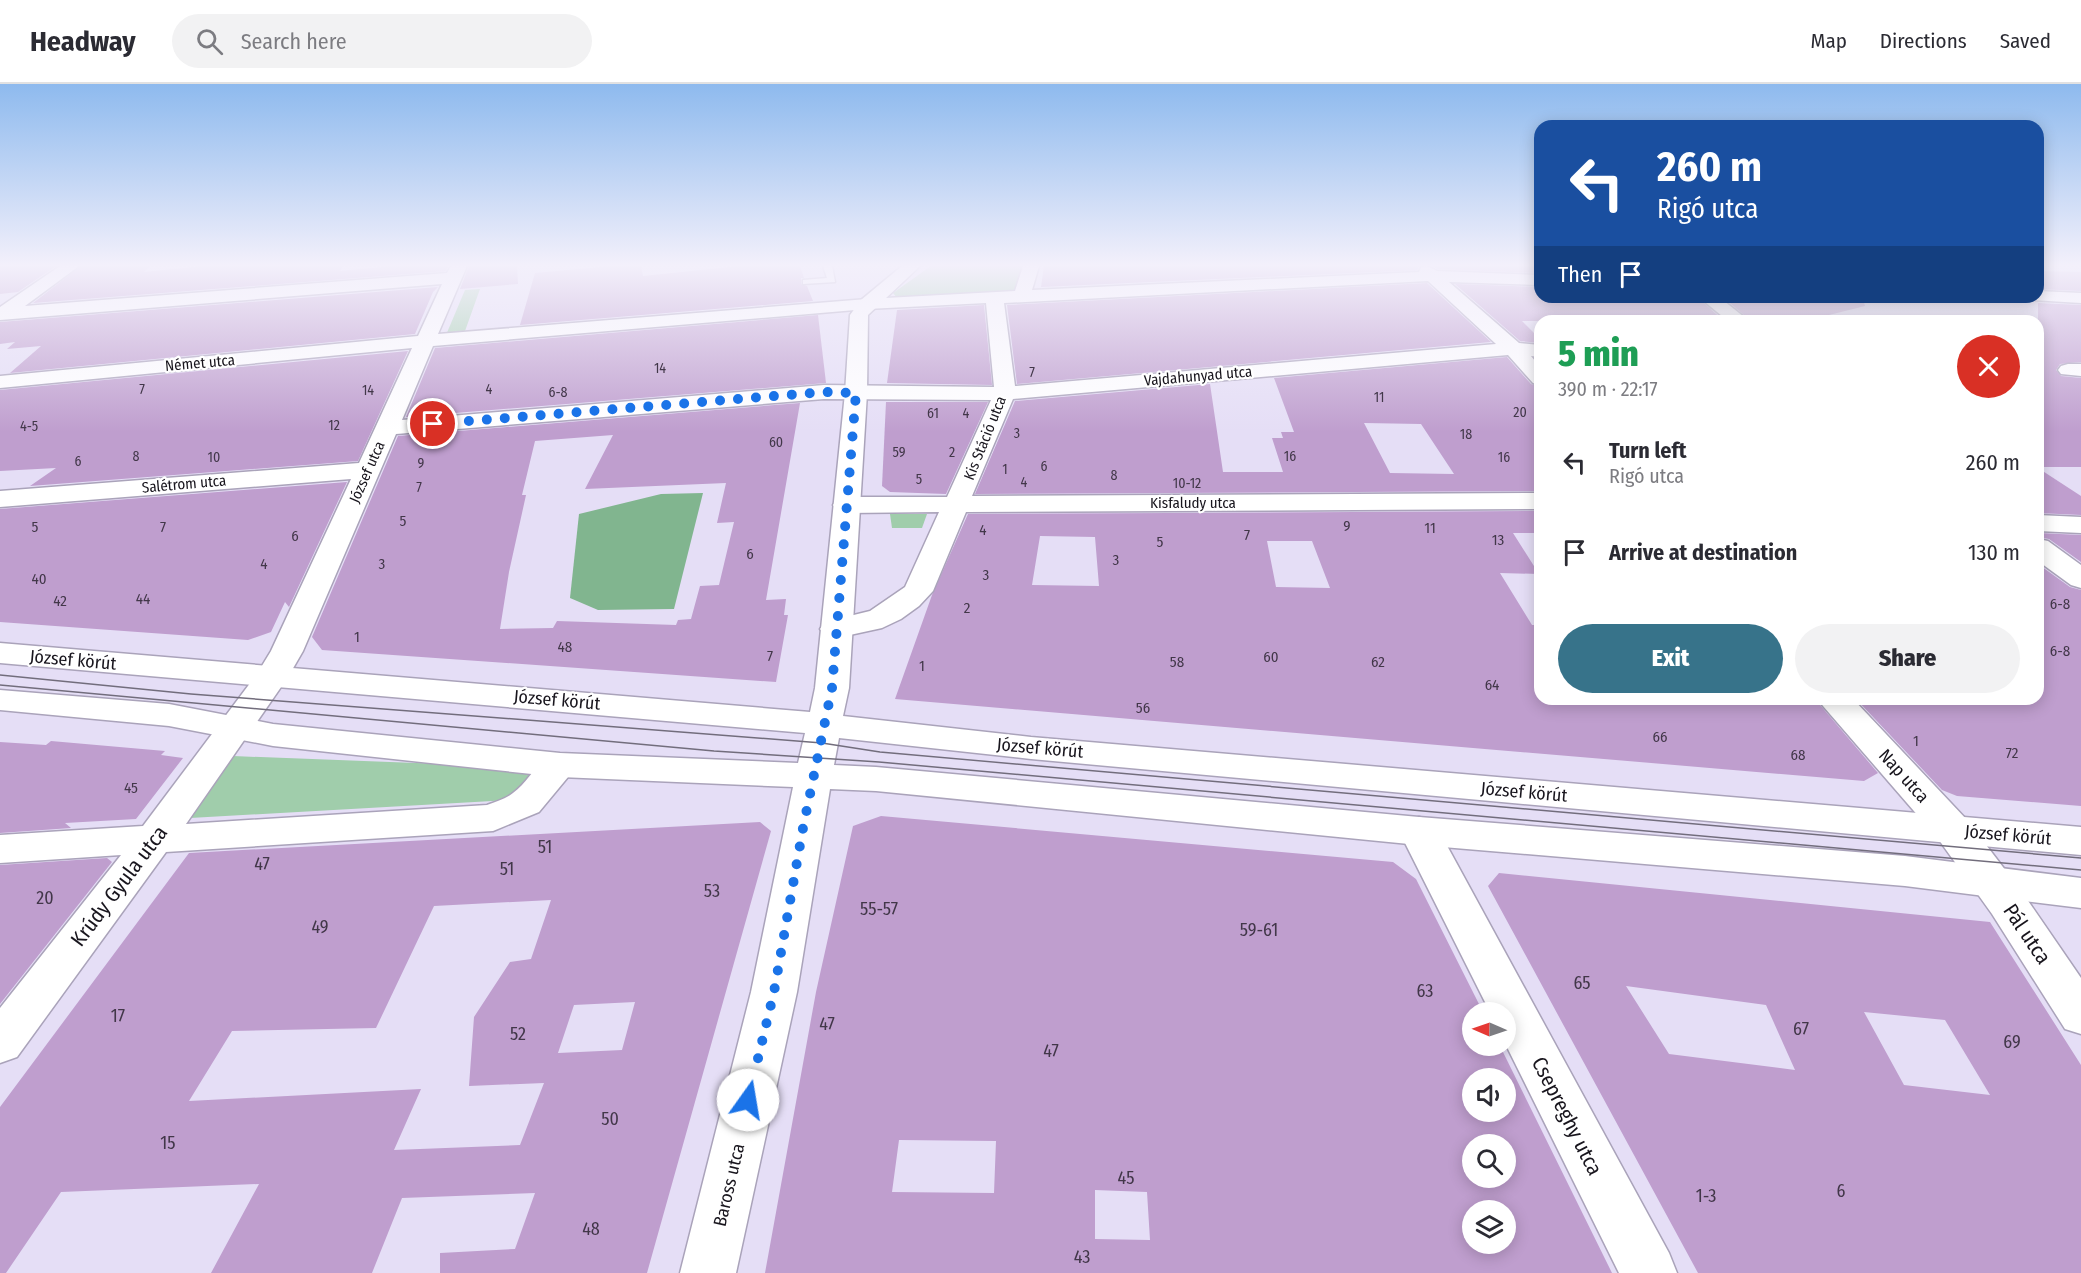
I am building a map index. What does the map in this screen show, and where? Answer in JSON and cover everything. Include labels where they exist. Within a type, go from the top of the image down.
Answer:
[{"type":"street","name":"József utca","points":[[235,727],[272,677],[287,651],[433,321]]},
{"type":"street","name":"Német utca","points":[[0,382],[424,341],[658,321]]},
{"type":"street","name":"Baross utca","points":[[708,1273],[774,992],[813,777],[832,688],[856,393],[858,321]]},
{"type":"street","name":"Kis Stáció utca","points":[[837,629],[871,622],[895,611],[918,591],[1005,393],[997,321]]},
{"type":"street","points":[[1482,321],[1514,350],[1534,372]]},
{"type":"street","name":"Vajdahunyad utca","points":[[387,428],[824,392],[1005,393],[1514,350],[1534,351]]},
{"type":"street","name":"Salétrom utca","points":[[0,499],[369,470]]},
{"type":"street","name":"Kisfaludy utca","points":[[846,505],[1534,501]]},
{"type":"street","points":[[2044,523],[2081,525]]},
{"type":"street","points":[[2044,551],[2081,579]]},
{"type":"street","name":"József körút","points":[[0,654],[784,718],[824,725],[1972,855],[2081,893]]},
{"type":"street","name":"József körút","points":[[0,700],[169,716],[273,735],[560,765],[876,779],[1419,831],[1905,871],[1972,855],[2081,841]]},
{"type":"street","name":"Nap utca","points":[[1839,705],[1972,855]]},
{"type":"street","name":"Krúdy Gyula utca","points":[[0,1043],[155,839],[235,727]]},
{"type":"street","points":[[0,849],[493,818],[526,803],[560,765]]},
{"type":"street","name":"Csepreghy utca","points":[[1419,831],[1649,1273]]},
{"type":"street","name":"Pál utca","points":[[1972,855],[2081,1015]]},
{"type":"green space","points":[[452,321],[468,321],[465,331],[514,327],[514,329],[446,335]]},
{"type":"green space","points":[[703,493],[674,609],[598,610],[570,598],[579,514],[661,494]]},
{"type":"green space","points":[[890,514],[927,514],[922,528],[892,528]]},
{"type":"green space","points":[[233,756],[546,768],[512,800],[190,818]]},
{"type":"building","points":[[420,321],[415,334],[10,373],[41,346],[7,349],[15,342],[0,344],[0,322]]},
{"type":"building","points":[[521,321],[563,321],[520,325]]},
{"type":"building","points":[[743,321],[819,321],[826,383],[406,417],[435,348]]},
{"type":"building","points":[[895,321],[986,321],[992,385],[887,383]]},
{"type":"building","points":[[1009,321],[1469,321],[1491,342],[1017,384]]},
{"type":"building","points":[[1498,321],[1522,321],[1534,333],[1534,342],[1520,341]]},
{"type":"building","points":[[2044,321],[2081,321],[2081,362],[2060,364],[2056,370],[2061,376],[2081,378],[2081,467],[2044,467]]},
{"type":"building","points":[[408,351],[358,461],[30,486],[56,468],[0,471],[0,390]]},
{"type":"building","points":[[1507,357],[1534,385],[1534,491],[975,494],[1015,401],[1210,384],[1223,472],[1283,472],[1272,438],[1283,438],[1281,432],[1294,432],[1274,378]],"holes":[[[1364,423],[1421,424],[1454,474],[1390,473]]]},
{"type":"building","points":[[886,402],[988,402],[946,494],[890,492],[882,486]]},
{"type":"building","points":[[800,403],[766,600],[786,599],[784,615],[788,615],[776,682],[322,650],[312,637],[398,436]],"holes":[[[613,435],[585,489],[726,483],[717,523],[734,522],[719,585],[700,586],[691,619],[678,620],[676,625],[557,621],[553,628],[500,629],[509,572],[526,495],[522,495],[535,441]]]},
{"type":"building","points":[[2044,472],[2081,496],[2081,515],[2044,513]]},
{"type":"building","points":[[347,482],[289,607],[285,602],[271,632],[248,640],[0,622],[0,509]]},
{"type":"building","points":[[1534,511],[1534,533],[1513,533],[1534,566],[1534,574],[1500,573],[1534,625],[1534,705],[1820,705],[1878,773],[1864,781],[895,699],[932,595],[968,514]],"holes":[[[1040,536],[1095,537],[1099,586],[1032,585]],[[1267,541],[1312,541],[1330,588],[1276,587]]]},
{"type":"building","points":[[2044,533],[2081,535],[2081,562],[2049,539],[2044,538]]},
{"type":"building","points":[[2044,568],[2070,587],[2081,590],[2081,806],[1957,796],[1942,790],[1862,705],[2044,705]]},
{"type":"building","points":[[51,741],[165,751],[161,755],[183,758],[136,819],[65,823],[71,828],[0,833],[0,742],[46,745]]},
{"type":"building","points":[[881,816],[1393,862],[1416,879],[1478,1002],[1462,1002],[1462,1056],[1505,1056],[1511,1068],[1462,1068],[1462,1122],[1516,1122],[1516,1078],[1612,1273],[765,1273],[816,992],[853,826]],"holes":[[[899,1140],[996,1141],[994,1193],[892,1192]],[[1095,1190],[1147,1192],[1150,1240],[1095,1239]]]},
{"type":"building","points":[[760,822],[771,831],[647,1273],[440,1273],[440,1253],[515,1249],[535,1193],[402,1198],[372,1273],[211,1273],[259,1184],[61,1192],[6,1273],[0,1273],[0,1107],[189,853]],"holes":[[[551,900],[531,959],[510,962],[474,1017],[469,1086],[544,1083],[520,1145],[394,1150],[421,1089],[189,1101],[232,1031],[376,1028],[434,906]],[[635,1002],[622,1050],[558,1053],[574,1005]]]},
{"type":"building","points":[[107,858],[112,862],[0,1004],[0,865]]},
{"type":"building","points":[[1499,873],[1990,922],[2081,1065],[2081,1273],[1698,1273],[1488,886]],"holes":[[[1626,986],[1766,1005],[1795,1070],[1669,1054]],[[1864,1012],[1945,1020],[1990,1095],[1904,1085]]]},
{"type":"tram line","points":[[0,675],[191,694],[822,743],[880,752],[2081,858]]},
{"type":"tram line","points":[[0,685],[714,751],[879,762],[2081,870]]},
{"type":"route","points":[[433,424],[824,392],[856,393],[832,688],[803,828],[774,992],[748,1100]]}]
